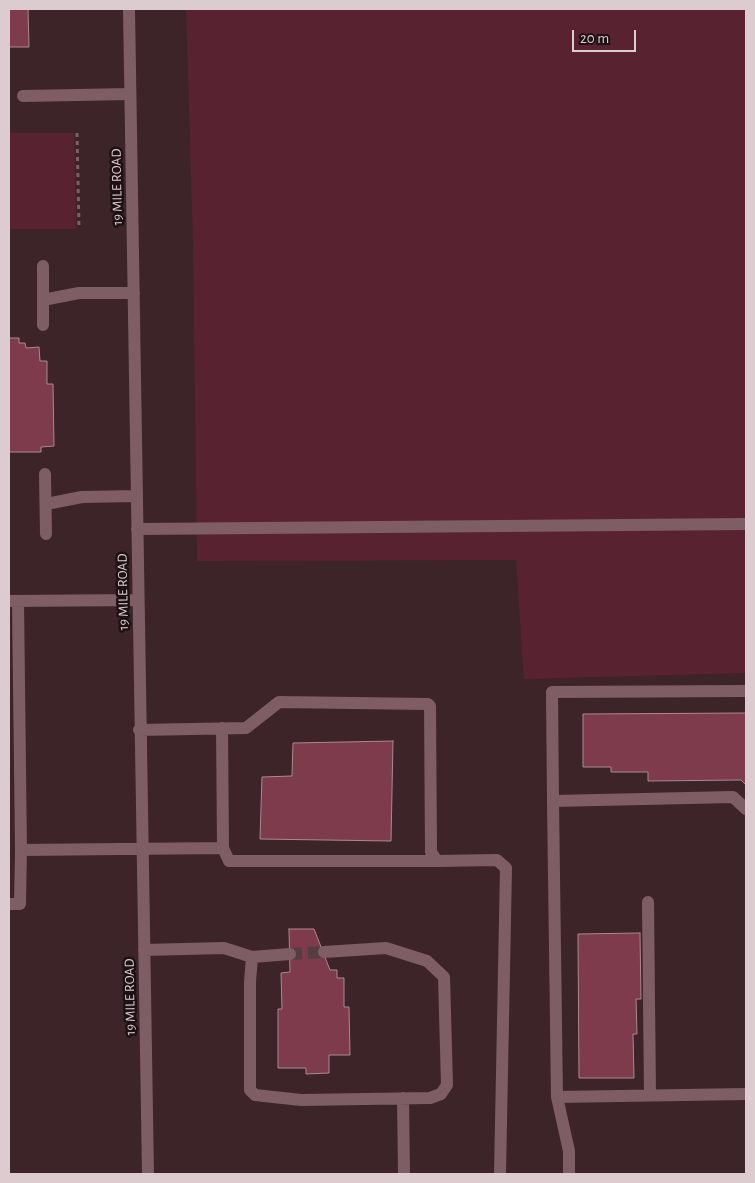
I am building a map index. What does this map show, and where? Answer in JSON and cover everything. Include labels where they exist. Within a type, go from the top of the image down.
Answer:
[{"type":"street","name":"19 MILE ROAD","points":[[129,9],[148,1174]]},
{"type":"street","points":[[23,96],[130,94]]},
{"type":"street","points":[[43,266],[43,325]]},
{"type":"street","points":[[43,300],[79,293],[134,293]]},
{"type":"street","points":[[46,474],[46,534]]},
{"type":"street","points":[[46,504],[82,498],[136,496]]},
{"type":"street","points":[[136,529],[746,524]]},
{"type":"street","points":[[9,904],[20,904],[21,850],[13,601],[138,600]]},
{"type":"street","points":[[569,1174],[569,1151],[557,1097],[552,692],[746,691]]},
{"type":"street","points":[[140,730],[246,728],[280,702],[428,704],[430,706],[431,852],[436,861]]},
{"type":"street","points":[[222,728],[223,848],[229,860],[497,860],[506,868],[500,1174]]},
{"type":"street","points":[[553,801],[733,797],[746,809]]},
{"type":"street","points":[[21,850],[223,848]]},
{"type":"street","points":[[648,902],[650,1095]]},
{"type":"street","points":[[144,950],[224,948],[252,957],[290,954]]},
{"type":"street","points":[[252,957],[250,982],[250,1090],[255,1095],[301,1100],[430,1098],[441,1094],[447,1086],[444,976],[427,961],[386,948],[324,952]]},
{"type":"street","points":[[557,1097],[746,1094]]},
{"type":"street","points":[[404,1098],[404,1174]]},
{"type":"path","points":[[77,133],[79,228]]},
{"type":"shaded area","points":[[186,9],[746,9],[746,673],[524,679],[516,560],[197,561],[193,244]]},
{"type":"shaded area","points":[[9,133],[74,133],[76,229],[9,229]]},
{"type":"building","points":[[9,9],[28,9],[29,47],[9,47]]},
{"type":"building","points":[[9,338],[19,338],[19,343],[25,343],[26,348],[39,347],[40,361],[47,361],[47,384],[53,384],[54,446],[41,447],[41,452],[9,452]]},
{"type":"building","points":[[746,713],[746,785],[741,780],[648,781],[648,772],[611,772],[611,767],[583,767],[583,714]]},
{"type":"building","points":[[393,741],[391,841],[260,839],[262,777],[292,776],[293,743]]},
{"type":"building","points":[[289,929],[314,929],[330,970],[337,970],[337,978],[344,978],[344,1007],[349,1007],[350,1055],[329,1055],[329,1073],[306,1074],[306,1068],[278,1068],[278,1009],[282,1009],[281,973],[290,972]]},
{"type":"building","points":[[640,933],[641,999],[636,999],[637,1034],[633,1034],[634,1078],[579,1078],[578,934]]},
{"type":"tunnel","points":[[290,954],[324,952]]}]
